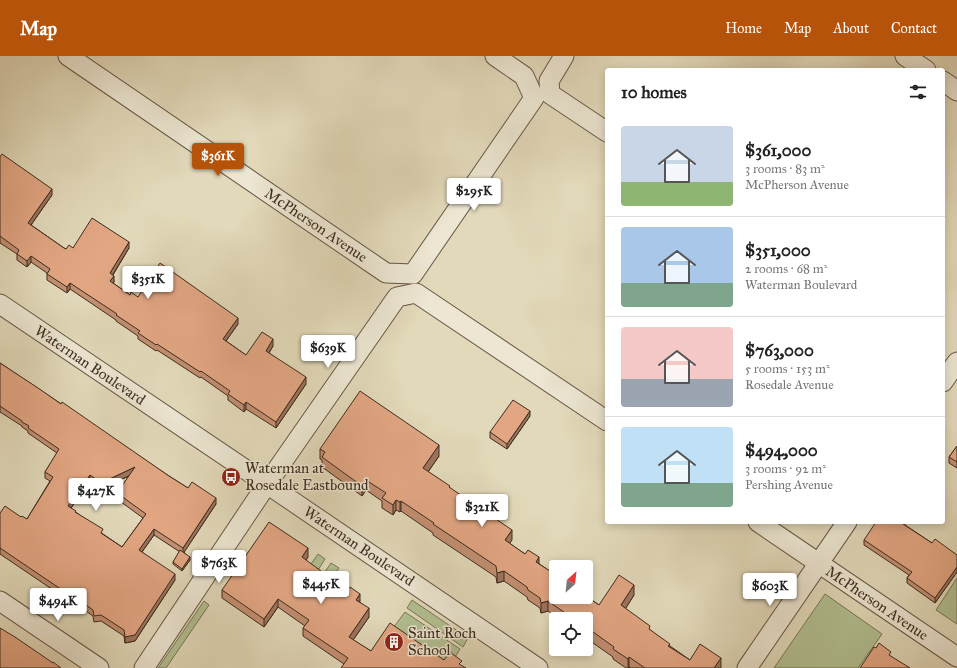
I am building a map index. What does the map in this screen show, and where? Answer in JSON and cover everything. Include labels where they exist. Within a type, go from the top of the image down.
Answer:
[{"type":"street","name":"McPherson Avenue","points":[[68,56],[386,273],[412,274],[534,98],[524,76],[495,56]]},
{"type":"street","points":[[564,56],[549,80],[550,94],[605,131]]},
{"type":"street","points":[[905,56],[923,68]]},
{"type":"street","points":[[945,82],[957,90]]},
{"type":"street","points":[[144,668],[267,484],[397,297],[416,293],[605,420]]},
{"type":"street","name":"Waterman Boulevard","points":[[0,304],[538,668]]},
{"type":"street","points":[[945,378],[953,363]]},
{"type":"street","name":"McPherson Avenue","points":[[761,524],[957,657]]},
{"type":"street","points":[[747,668],[846,524]]},
{"type":"street","points":[[0,601],[99,668]]},
{"type":"green space","points":[[318,554],[325,559],[315,575],[304,574]]},
{"type":"green space","points":[[331,563],[339,568],[325,587],[320,579]]},
{"type":"green space","points":[[957,578],[957,624],[936,610]]},
{"type":"green space","points":[[825,594],[882,634],[858,668],[774,668]]},
{"type":"green space","points":[[412,600],[468,638],[463,647],[407,608]]},
{"type":"green space","points":[[204,601],[209,605],[166,668],[158,668]]},
{"type":"green space","points":[[405,612],[460,649],[452,662],[445,668],[390,632]]},
{"type":"building","points":[[2,154],[52,189],[28,223],[64,248],[66,249],[69,245],[73,248],[92,218],[129,242],[110,273],[114,276],[110,281],[130,295],[131,292],[138,297],[160,263],[238,318],[223,339],[246,355],[262,332],[273,339],[266,351],[306,377],[276,422],[246,402],[244,405],[228,394],[230,391],[201,371],[200,372],[138,333],[140,331],[116,315],[117,314],[70,283],[67,287],[47,274],[50,269],[31,256],[27,261],[17,254],[19,250],[0,236],[0,157]]},
{"type":"building","points":[[0,363],[61,404],[62,402],[188,488],[192,482],[216,498],[183,548],[154,529],[139,550],[175,574],[135,635],[125,637],[124,630],[101,615],[94,616],[93,610],[79,600],[75,606],[65,599],[68,594],[0,548],[0,513],[5,506],[21,517],[22,516],[27,519],[53,477],[45,472],[59,449],[28,428],[29,426],[0,406]],"holes":[[[135,467],[117,493],[146,514],[122,547],[101,533],[103,529],[68,506],[90,475],[101,483]]]},
{"type":"building","points":[[360,391],[439,445],[423,468],[512,530],[505,540],[525,554],[528,550],[539,557],[536,562],[549,570],[549,602],[541,603],[540,598],[528,590],[527,587],[504,571],[497,573],[496,566],[401,501],[396,500],[393,505],[382,498],[386,493],[366,480],[362,486],[322,457],[325,452],[320,449]]},
{"type":"building","points":[[513,400],[530,411],[507,444],[490,432]]},
{"type":"building","points":[[957,446],[957,462],[949,457]]},
{"type":"building","points":[[269,522],[308,548],[302,557],[321,571],[319,574],[346,593],[350,587],[360,594],[356,600],[369,608],[349,637],[371,651],[390,623],[444,660],[450,652],[462,661],[459,664],[466,668],[341,668],[348,658],[303,628],[309,620],[278,599],[264,619],[222,590]]},
{"type":"building","points":[[875,524],[903,524],[932,543],[935,539],[957,555],[957,567],[935,598],[907,578],[912,572],[864,540]]},
{"type":"building","points":[[180,550],[190,557],[182,569],[173,562]]},
{"type":"building","points":[[619,575],[634,585],[621,605],[650,626],[649,629],[670,644],[668,646],[690,660],[700,644],[721,658],[714,668],[645,668],[629,657],[628,659],[613,649],[614,647],[593,632],[593,612],[564,612],[552,604],[593,604],[593,601],[599,605]]},
{"type":"building","points":[[0,628],[15,637],[61,668],[0,668]]},
{"type":"building","points":[[879,643],[891,652],[889,655],[910,668],[860,668],[874,647],[876,648]]},
{"type":"place","name":"Waterman at Rosedale Eastbound","points":[[231,477]]},
{"type":"place","name":"Saint Roch School","points":[[394,642]]}]
